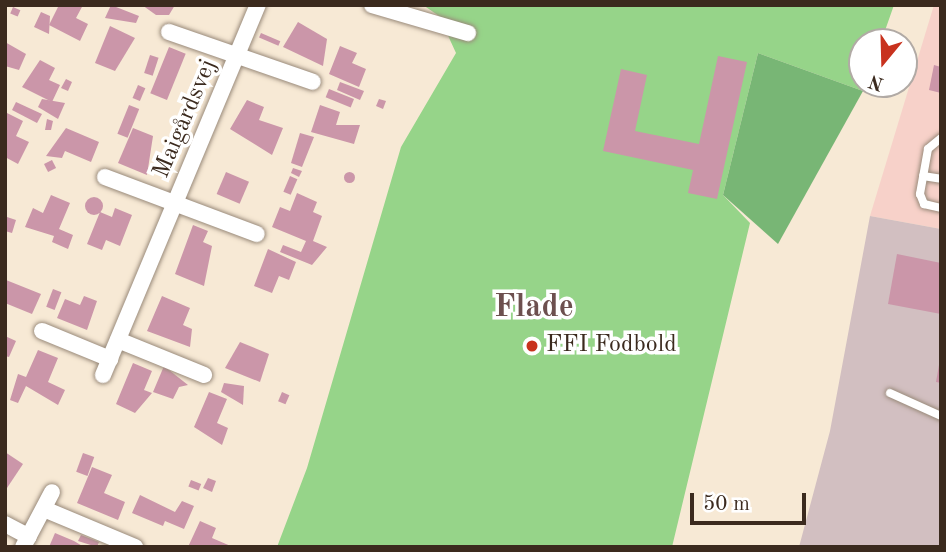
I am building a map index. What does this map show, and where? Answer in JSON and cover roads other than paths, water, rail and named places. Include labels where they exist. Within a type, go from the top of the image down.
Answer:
[{"type":"street","name":"Maigårdsvej","points":[[103,375],[258,5]]},
{"type":"street","points":[[372,5],[468,33]]},
{"type":"street","name":"Maigårdsvej","points":[[169,32],[238,53],[313,82]]},
{"type":"street","name":"Maigårdsvej","points":[[105,177],[257,234]]},
{"type":"street","points":[[42,331],[110,359]]},
{"type":"street","points":[[118,340],[204,375]]},
{"type":"street","points":[[5,524],[26,542],[52,492]]},
{"type":"street","points":[[44,509],[135,547]]},
{"type":"lane","points":[[941,138],[928,149],[923,176],[924,204],[941,208]]},
{"type":"lane","points":[[923,176],[941,179]]},
{"type":"lane","points":[[890,393],[941,416]]},
{"type":"place","name":"FFI Fodbold","points":[[532,346]]},
{"type":"district","name":"Flade","points":[[534,308]]}]
